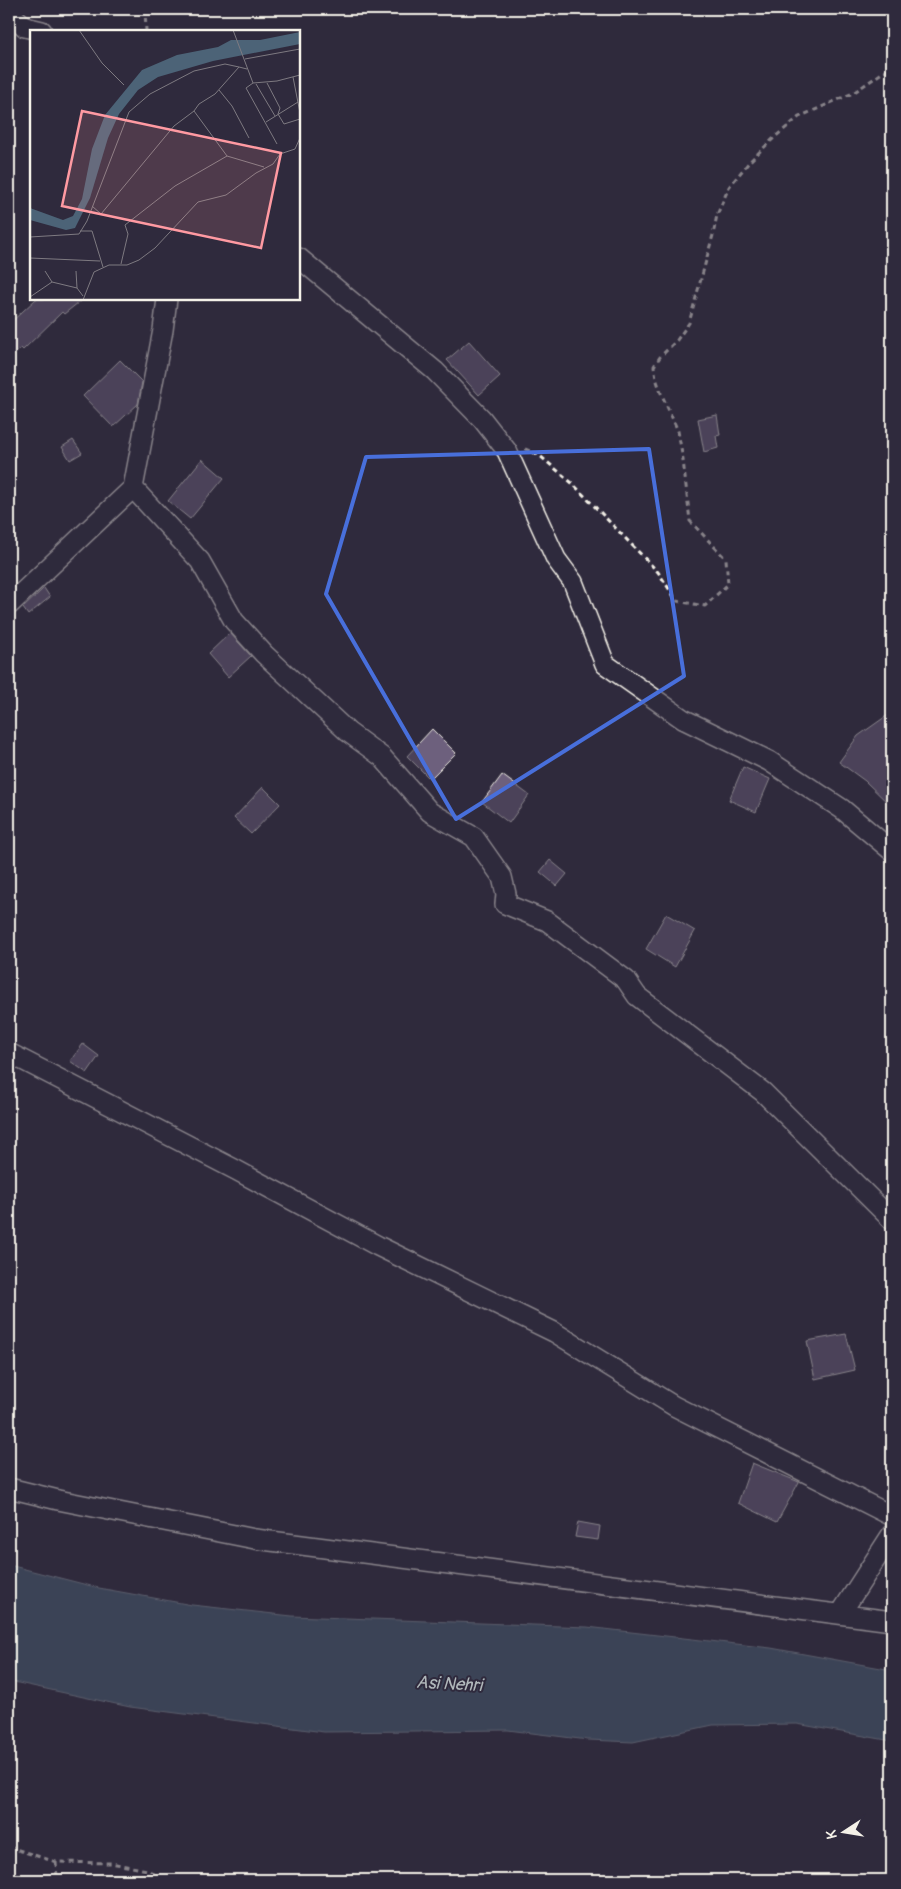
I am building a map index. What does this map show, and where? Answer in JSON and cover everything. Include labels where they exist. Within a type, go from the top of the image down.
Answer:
[{"type":"street","points":[[9,12],[25,27],[38,30]]},
{"type":"street","points":[[300,259],[435,371],[482,419],[507,451],[556,559],[573,582],[605,664],[683,719],[769,762],[802,782],[842,809],[892,851]]},
{"type":"street","points":[[9,605],[133,488],[167,300]]},
{"type":"street","points":[[133,488],[200,561],[234,620],[264,654],[348,732],[382,757],[430,812],[474,837],[502,877],[506,894],[505,904],[547,921],[626,980],[637,996],[763,1092],[892,1220]]},
{"type":"street","points":[[9,1053],[236,1170],[378,1246],[554,1332],[674,1406],[892,1516]]},
{"type":"street","points":[[9,1488],[58,1500],[255,1539],[892,1621]]},
{"type":"street","points":[[841,1613],[892,1534]]},
{"type":"path","points":[[145,9],[146,30]]},
{"type":"path","points":[[507,451],[518,448],[527,449],[539,455],[572,483],[658,572],[677,601],[705,606],[728,584],[726,559],[690,520],[684,460],[678,431],[661,393],[654,366],[689,323],[717,215],[729,187],[750,161],[799,117],[853,93],[892,66]]},
{"type":"path","points":[[9,1847],[56,1862],[111,1863],[147,1870],[168,1880]]},
{"type":"path","points":[[56,1862],[57,1880]]},
{"type":"highlighted area","points":[[649,449],[684,676],[456,819],[326,594],[366,457]]},
{"type":"water","name":"Asi Nehri","points":[[9,1565],[99,1588],[192,1605],[292,1616],[587,1627],[771,1648],[892,1670],[892,1741],[797,1724],[713,1725],[633,1742],[588,1740],[508,1730],[324,1732],[130,1707],[9,1681]]},
{"type":"building","points":[[35,300],[82,300],[64,314],[62,312],[23,350],[21,348],[9,359],[9,324]]},
{"type":"building","points":[[469,341],[500,376],[479,395],[447,360]]},
{"type":"building","points":[[120,360],[142,382],[138,404],[113,427],[83,396]]},
{"type":"building","points":[[717,415],[720,435],[716,436],[718,448],[704,452],[698,419]]},
{"type":"building","points":[[73,440],[82,453],[70,460],[62,447]]},
{"type":"building","points":[[202,459],[224,478],[190,519],[168,501]]},
{"type":"building","points":[[44,588],[50,597],[28,615],[23,608]]},
{"type":"building","points":[[230,633],[251,656],[228,677],[208,654]]},
{"type":"building","points":[[892,712],[892,807],[865,781],[839,762],[858,736]]},
{"type":"building","points":[[432,729],[456,753],[430,779],[407,756]]},
{"type":"building","points":[[743,767],[770,779],[756,812],[729,800]]},
{"type":"building","points":[[502,775],[529,795],[509,823],[482,802]]},
{"type":"building","points":[[263,787],[280,804],[251,834],[234,818]]},
{"type":"building","points":[[550,860],[567,874],[557,886],[540,872]]},
{"type":"building","points":[[666,914],[695,931],[675,967],[646,949]]},
{"type":"building","points":[[83,1044],[99,1056],[87,1073],[70,1061]]},
{"type":"building","points":[[846,1334],[855,1370],[815,1379],[807,1341]]},
{"type":"building","points":[[752,1463],[799,1482],[777,1522],[738,1503]]},
{"type":"building","points":[[578,1522],[600,1526],[598,1540],[575,1537]]}]
